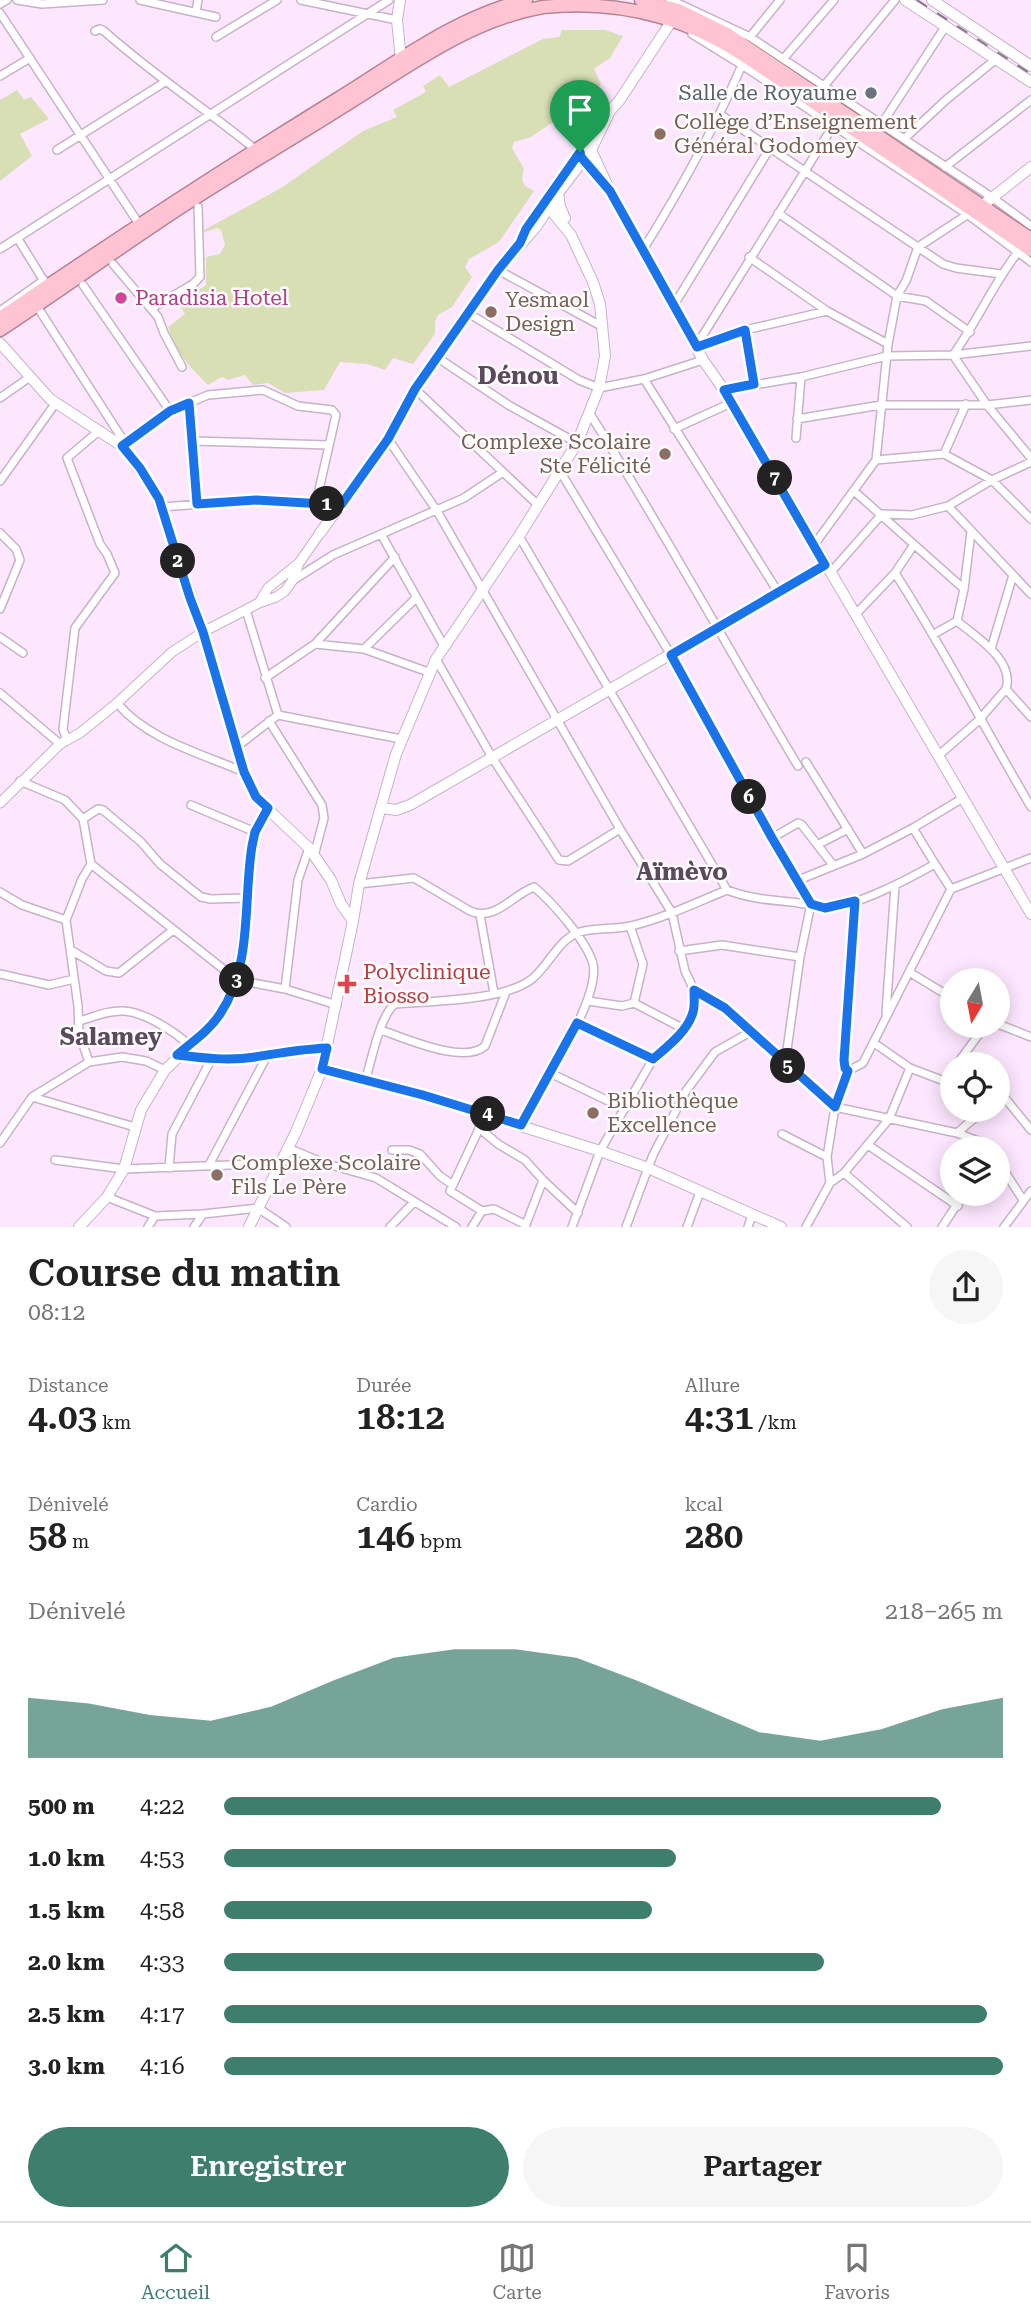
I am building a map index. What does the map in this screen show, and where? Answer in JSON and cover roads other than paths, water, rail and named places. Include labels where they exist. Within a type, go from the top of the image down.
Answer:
[{"type":"highway","points":[[0,318],[46,283],[401,60],[464,22],[496,8],[526,0]]},
{"type":"highway","points":[[641,0],[671,10],[1031,239]]},
{"type":"highway","points":[[0,330],[183,206],[453,39],[485,23],[544,7],[583,4],[671,10]]},
{"type":"highway","points":[[979,207],[1025,251]]},
{"type":"main road","points":[[400,0],[397,20],[401,60]]},
{"type":"main road","points":[[905,0],[1031,82]]},
{"type":"main road","points":[[932,0],[1031,66]]},
{"type":"main road","points":[[320,533],[388,439],[415,389],[520,243],[526,229],[552,202],[605,125],[611,110],[619,101],[671,10]]},
{"type":"main road","points":[[585,154],[610,191],[703,360],[732,403],[1031,914]]},
{"type":"main road","points":[[979,207],[1031,167]]},
{"type":"main road","points":[[249,1227],[288,1148],[322,1069],[337,1005],[359,884],[401,739],[436,659],[519,537],[577,443],[599,387],[605,356],[600,304],[571,235],[552,202]]},
{"type":"main road","points":[[0,344],[55,404],[123,444],[148,480],[162,506],[244,772],[256,797],[312,852],[353,921]]},
{"type":"main road","points":[[382,808],[396,810],[410,806],[778,592],[828,568]]},
{"type":"main road","points":[[79,1227],[107,1197],[124,1168],[141,1111],[164,1070],[220,1014],[237,980],[255,832],[268,808]]},
{"type":"main road","points":[[322,1069],[423,1095],[600,1151],[648,1168],[781,1227]]},
{"type":"street","points":[[0,3],[7,0]]},
{"type":"street","points":[[17,0],[42,4],[103,0]]},
{"type":"street","points":[[140,0],[216,17]]},
{"type":"street","points":[[196,12],[198,0]]},
{"type":"street","points":[[216,37],[277,0]]},
{"type":"street","points":[[301,0],[397,20]]},
{"type":"street","points":[[0,249],[389,0]]},
{"type":"street","points":[[750,37],[779,0]]},
{"type":"street","points":[[784,58],[834,0]]},
{"type":"street","points":[[824,86],[895,0]]},
{"type":"street","points":[[671,10],[750,37],[784,58],[945,167],[979,207]]},
{"type":"street","points":[[671,10],[698,37],[833,126],[979,207],[1031,226]]},
{"type":"street","points":[[0,13],[139,224]]},
{"type":"street","points":[[881,125],[945,27]]},
{"type":"street","points":[[95,31],[104,31],[165,82],[210,113],[256,150]]},
{"type":"street","points":[[0,76],[30,58]]},
{"type":"street","points":[[904,139],[995,60]]},
{"type":"street","points":[[643,250],[688,177],[721,115],[742,65]]},
{"type":"street","points":[[57,150],[165,82]]},
{"type":"street","points":[[945,167],[1031,100]]},
{"type":"street","points":[[721,115],[948,267],[1001,274]]},
{"type":"street","points":[[694,343],[703,335],[833,126]]},
{"type":"street","points":[[674,305],[770,148]]},
{"type":"street","points":[[152,309],[200,277],[198,207]]},
{"type":"street","points":[[814,545],[876,460],[888,344],[897,296],[906,281],[918,247],[979,207]]},
{"type":"street","points":[[778,213],[897,296],[926,301],[970,332]]},
{"type":"street","points":[[0,311],[46,283],[18,239]]},
{"type":"street","points":[[953,355],[970,332],[1001,274],[1025,251],[1031,262]]},
{"type":"street","points":[[750,257],[827,311],[888,344]]},
{"type":"street","points":[[113,264],[158,317],[182,368]]},
{"type":"street","points":[[498,270],[603,327]]},
{"type":"street","points":[[83,285],[170,411]]},
{"type":"street","points":[[40,311],[123,444],[170,411],[208,395],[263,390],[298,406],[332,410],[336,415],[318,494]]},
{"type":"street","points":[[694,343],[827,311]]},
{"type":"street","points":[[468,313],[579,380],[599,387],[644,379],[703,360]]},
{"type":"street","points":[[745,330],[754,384]]},
{"type":"street","points":[[724,390],[801,377],[887,356],[953,355],[1031,346]]},
{"type":"street","points":[[828,568],[882,514],[912,515],[948,506],[1031,460],[987,405],[953,355]]},
{"type":"street","points":[[438,358],[510,406],[577,443]]},
{"type":"street","points":[[0,398],[30,377]]},
{"type":"street","points":[[796,438],[801,377]]},
{"type":"street","points":[[644,379],[778,592]]},
{"type":"street","points":[[415,389],[538,505]]},
{"type":"street","points":[[797,419],[881,405],[987,405],[1031,400]]},
{"type":"street","points":[[189,403],[197,504]]},
{"type":"street","points":[[674,429],[732,403]]},
{"type":"street","points":[[0,481],[3,470],[55,404]]},
{"type":"street","points":[[944,454],[966,404]]},
{"type":"street","points":[[590,414],[654,515],[716,628],[802,764],[863,853]]},
{"type":"street","points":[[64,742],[75,628],[115,573],[100,544],[67,458],[100,430]]},
{"type":"street","points":[[388,439],[437,511],[620,829],[672,913],[679,951],[694,990],[693,1012],[684,1028],[669,1046],[653,1059],[600,1151],[572,1227]]},
{"type":"street","points":[[193,441],[328,445]]},
{"type":"street","points":[[876,460],[944,454],[992,480],[1031,519]]},
{"type":"street","points":[[560,471],[671,655],[811,904],[800,957],[785,1063]]},
{"type":"street","points":[[0,803],[20,781],[64,742],[117,703],[172,652],[203,632],[276,597],[292,581],[333,555],[464,498],[503,472]]},
{"type":"street","points":[[854,491],[964,589]]},
{"type":"street","points":[[162,506],[256,500],[341,505]]},
{"type":"street","points":[[948,506],[1031,594]]},
{"type":"street","points":[[934,634],[957,621],[971,532]]},
{"type":"street","points":[[0,533],[16,549],[20,560],[0,608]]},
{"type":"street","points":[[292,581],[299,563],[320,533]]},
{"type":"street","points":[[381,534],[444,646]]},
{"type":"street","points":[[519,537],[727,890],[748,898],[811,904],[825,908],[855,901],[895,886],[935,864]]},
{"type":"street","points":[[856,614],[895,573],[914,546]]},
{"type":"street","points":[[265,678],[315,644],[395,557]]},
{"type":"street","points":[[259,603],[268,588],[299,563]]},
{"type":"street","points":[[895,573],[934,634],[979,720],[1031,807]]},
{"type":"street","points":[[991,649],[1013,575]]},
{"type":"street","points":[[364,649],[416,598]]},
{"type":"street","points":[[246,610],[278,715]]},
{"type":"street","points":[[938,756],[979,720],[1006,689],[1008,674],[991,649],[957,621]]},
{"type":"street","points":[[0,637],[23,653]]},
{"type":"street","points":[[315,644],[364,649],[430,673]]},
{"type":"street","points":[[436,659],[493,759],[559,860],[568,861],[620,829]]},
{"type":"street","points":[[1006,689],[1031,717]]},
{"type":"street","points":[[0,693],[64,742]]},
{"type":"street","points":[[117,703],[129,717],[144,728],[244,772]]},
{"type":"street","points":[[235,748],[278,715],[401,739]]},
{"type":"street","points":[[269,721],[322,805],[324,818],[296,890],[285,989]]},
{"type":"street","points":[[20,781],[65,800],[83,819],[91,864],[66,920],[79,1033],[89,1062]]},
{"type":"street","points":[[796,881],[863,853],[913,828],[963,797]]},
{"type":"street","points":[[191,805],[255,832]]},
{"type":"street","points":[[83,819],[98,809],[103,810],[141,842],[160,864],[201,897],[247,898]]},
{"type":"street","points":[[772,838],[798,823],[833,866]]},
{"type":"street","points":[[913,828],[951,889]]},
{"type":"street","points":[[817,845],[848,829]]},
{"type":"street","points":[[830,1183],[827,1157],[835,1107],[848,1071],[863,1063],[951,889],[1031,858]]},
{"type":"street","points":[[91,864],[237,980],[285,989],[337,1005]]},
{"type":"street","points":[[359,884],[414,878],[480,915],[490,913],[534,887],[576,933],[593,965],[594,975],[588,1001],[521,1125]]},
{"type":"street","points":[[886,1017],[895,886]]},
{"type":"street","points":[[365,1082],[388,1009],[395,1004],[506,992],[531,979],[576,933],[630,926],[672,913],[727,890]]},
{"type":"street","points":[[0,892],[23,905],[66,920]]},
{"type":"street","points":[[848,1071],[844,1060],[855,901]]},
{"type":"street","points":[[480,915],[494,993]]},
{"type":"street","points":[[630,926],[643,960],[634,1003]]},
{"type":"street","points":[[71,950],[106,971],[119,973],[173,930]]},
{"type":"street","points":[[679,951],[722,945],[800,957]]},
{"type":"street","points":[[909,972],[940,991]]},
{"type":"street","points":[[0,974],[49,985],[74,979]]},
{"type":"street","points":[[694,990],[718,1003],[752,1031],[835,1107],[965,1136]]},
{"type":"street","points":[[381,1030],[455,1052],[481,1050],[506,992]]},
{"type":"street","points":[[588,1001],[622,1006],[634,1003],[684,1028]]},
{"type":"street","points":[[79,1021],[101,1014],[126,1011],[176,1033],[189,1045]]},
{"type":"street","points":[[577,1023],[653,1059]]},
{"type":"street","points":[[1010,1029],[1031,1037]]},
{"type":"street","points":[[626,1227],[648,1168],[686,1091],[715,1052],[752,1031]]},
{"type":"street","points":[[874,1043],[910,1068],[940,1080]]},
{"type":"street","points":[[177,1055],[212,1058],[255,1057],[300,1049],[327,1048]]},
{"type":"street","points":[[209,1165],[268,1054]]},
{"type":"street","points":[[0,1143],[32,1097],[89,1062],[122,1057],[146,1061],[164,1070]]},
{"type":"street","points":[[169,1168],[172,1134],[212,1058]]},
{"type":"street","points":[[806,1227],[830,1183],[844,1173],[889,1119],[910,1068]]},
{"type":"street","points":[[550,1073],[625,1109]]},
{"type":"street","points":[[32,1097],[135,1127]]},
{"type":"street","points":[[1010,1108],[1031,1130]]},
{"type":"street","points":[[486,1114],[450,1191],[482,1211],[494,1209],[525,1226],[543,1180]]},
{"type":"street","points":[[957,1133],[970,1122]]},
{"type":"street","points":[[479,1128],[498,1144],[525,1160],[578,1213]]},
{"type":"street","points":[[782,1134],[827,1157]]},
{"type":"street","points":[[868,1145],[940,1194]]},
{"type":"street","points":[[288,1148],[333,1167],[376,1178],[456,1227]]},
{"type":"street","points":[[393,1150],[409,1150],[420,1154],[440,1176],[453,1185]]},
{"type":"street","points":[[55,1160],[124,1168],[281,1163]]},
{"type":"street","points":[[844,1173],[907,1227]]},
{"type":"street","points":[[1010,1180],[1023,1200]]},
{"type":"street","points":[[1004,1227],[1031,1191]]},
{"type":"street","points":[[687,1227],[699,1192]]},
{"type":"street","points":[[107,1197],[156,1216],[258,1208],[286,1227]]},
{"type":"street","points":[[390,1227],[414,1202]]},
{"type":"street","points":[[942,1227],[958,1206]]},
{"type":"street","points":[[472,1227],[482,1211]]},
{"type":"street","points":[[194,1227],[203,1214]]},
{"type":"street","points":[[148,1227],[156,1216]]},
{"type":"street","points":[[748,1227],[752,1216]]},
{"type":"railway","points":[[917,0],[1031,74]]},
{"type":"place","name":"Salle de Royaume","points":[[871,93]]},
{"type":"place","name":"Collège d’Enseignement Général Godomey","points":[[660,134]]},
{"type":"place","name":"Paradisia Hotel","points":[[121,298]]},
{"type":"place","name":"Yesmaol Design","points":[[491,312]]},
{"type":"place","name":"Complexe Scolaire Ste Félicité","points":[[665,454]]},
{"type":"place","name":"Polyclinique Biosso","points":[[347,984]]},
{"type":"place","name":"Bibliothèque Excellence","points":[[593,1113]]},
{"type":"place","name":"Complexe Scolaire Fils Le Père","points":[[217,1175]]},
{"type":"district","name":"Dénou","points":[[518,376]]},
{"type":"district","name":"Aïmèvo","points":[[682,872]]},
{"type":"district","name":"Salamey","points":[[111,1037]]}]
